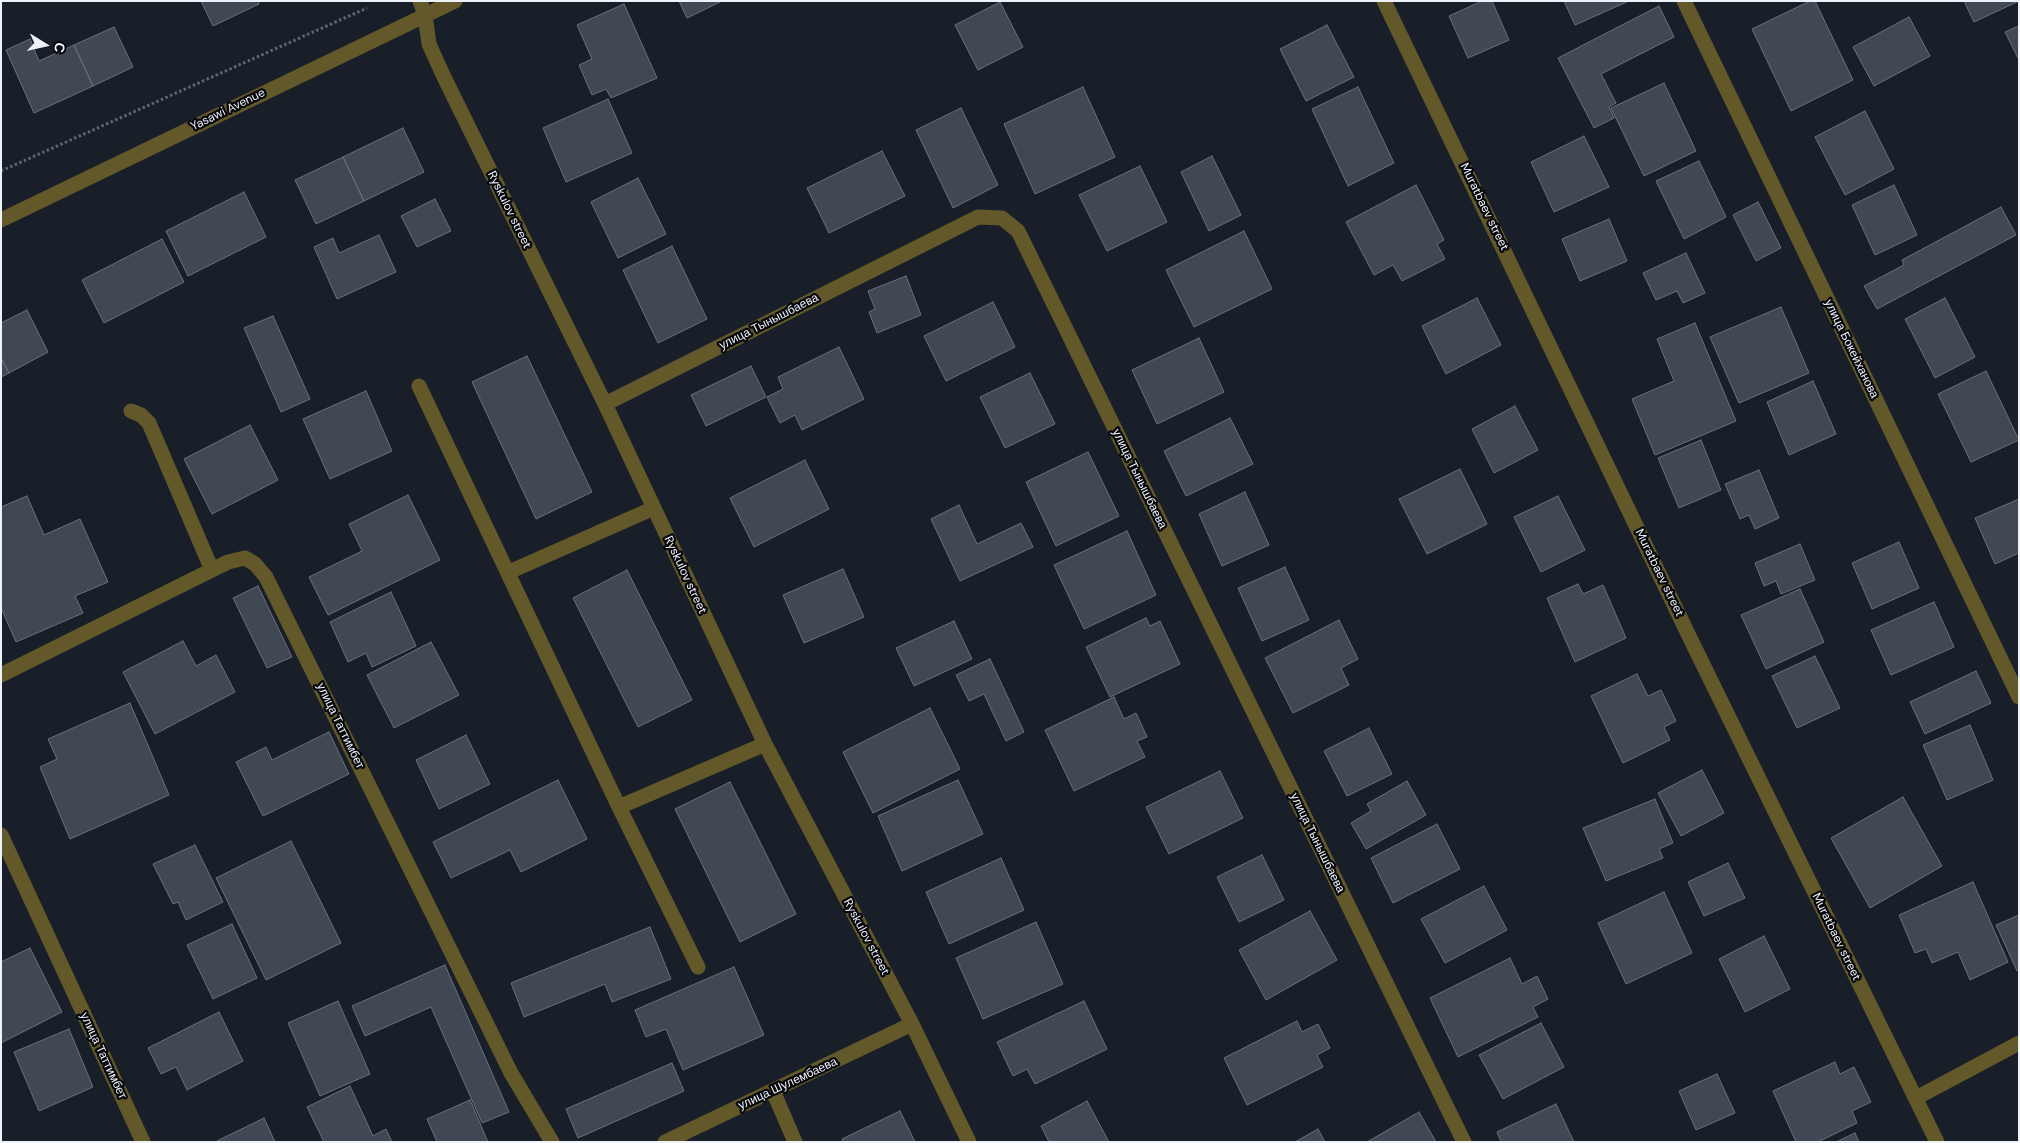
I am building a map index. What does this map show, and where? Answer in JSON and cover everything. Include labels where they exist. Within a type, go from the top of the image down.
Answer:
[{"type":"street","name":"Yasawi Avenue","points":[[1,220],[422,8],[455,1]]},
{"type":"street","name":"Muratbaev street","points":[[1384,1],[1690,638],[1938,1142]]},
{"type":"street","name":"улица Бокейханова","points":[[1684,1],[2019,697]]},
{"type":"street","name":"Ryskulov street","points":[[422,8],[429,44],[444,77],[606,404],[765,744],[912,1024],[969,1142]]},
{"type":"street","name":"улица Тынышбаева","points":[[606,404],[978,217],[1002,218],[1018,231],[1464,1142]]},
{"type":"street","points":[[419,386],[619,807],[698,967]]},
{"type":"street","points":[[131,411],[141,415],[149,423],[212,570]]},
{"type":"street","points":[[509,572],[654,508]]},
{"type":"street","name":"улица Таттимбет","points":[[1,675],[228,562],[245,558],[254,564],[266,577],[511,1072],[552,1142]]},
{"type":"street","points":[[619,807],[765,744]]},
{"type":"street","name":"улица Таттимбет","points":[[1,835],[143,1142]]},
{"type":"street","name":"улица Шулембаева","points":[[665,1142],[912,1024]]},
{"type":"street","points":[[1916,1098],[2019,1043]]},
{"type":"street","points":[[773,1091],[794,1142]]},
{"type":"path","points":[[1,171],[367,8]]},
{"type":"building","points":[[201,1],[258,1],[259,4],[213,26]]},
{"type":"building","points":[[679,1],[722,1],[687,18]]},
{"type":"building","points":[[1482,1],[1492,1],[1509,40],[1468,58],[1449,16]]},
{"type":"building","points":[[1564,1],[1629,1],[1575,25]]},
{"type":"building","points":[[1810,1],[1815,1],[1853,80],[1791,111],[1752,29]]},
{"type":"building","points":[[1964,1],[2019,1],[1974,22]]},
{"type":"building","points":[[1000,2],[1023,47],[978,70],[955,25]]},
{"type":"building","points":[[624,4],[657,78],[611,98],[606,89],[592,95],[579,65],[592,59],[577,25]]},
{"type":"building","points":[[1659,6],[1674,37],[1601,74],[1616,103],[1609,107],[1614,118],[1594,128],[1558,58]]},
{"type":"building","points":[[1909,17],[1930,56],[1874,86],[1853,47]]},
{"type":"building","points":[[1327,25],[1354,77],[1306,101],[1280,49]]},
{"type":"building","points":[[2019,26],[2019,60],[2005,32]]},
{"type":"building","points":[[114,27],[133,67],[93,86],[74,45]]},
{"type":"building","points":[[30,39],[39,61],[74,45],[93,86],[34,113],[6,50]]},
{"type":"building","points":[[1664,83],[1696,151],[1644,176],[1611,108]]},
{"type":"building","points":[[1083,87],[1115,157],[1035,194],[1004,124]]},
{"type":"building","points":[[1358,87],[1394,163],[1348,186],[1312,109]]},
{"type":"building","points":[[608,99],[632,153],[566,182],[543,128]]},
{"type":"building","points":[[961,108],[998,185],[953,208],[916,130]]},
{"type":"building","points":[[1865,111],[1894,169],[1845,195],[1815,137]]},
{"type":"building","points":[[403,128],[424,172],[364,201],[343,157]]},
{"type":"building","points":[[1584,136],[1609,187],[1554,212],[1531,162]]},
{"type":"building","points":[[882,151],[905,196],[829,233],[807,188]]},
{"type":"building","points":[[1212,156],[1241,215],[1209,231],[1181,172]]},
{"type":"building","points":[[343,157],[364,201],[316,224],[295,180]]},
{"type":"building","points":[[1699,161],[1726,217],[1684,239],[1656,181]]},
{"type":"building","points":[[1140,166],[1167,222],[1107,251],[1079,195]]},
{"type":"building","points":[[638,178],[666,234],[618,258],[591,202]]},
{"type":"building","points":[[1416,185],[1444,240],[1437,244],[1445,259],[1402,281],[1393,265],[1374,275],[1346,222]]},
{"type":"building","points":[[1894,185],[1917,235],[1875,255],[1852,205]]},
{"type":"building","points":[[244,192],[266,237],[188,276],[166,231]]},
{"type":"building","points":[[435,199],[451,231],[417,247],[401,216]]},
{"type":"building","points":[[1758,202],[1781,248],[1756,261],[1733,215]]},
{"type":"building","points":[[2001,207],[2016,235],[1877,309],[1864,286],[1904,265],[1902,260]]},
{"type":"building","points":[[1609,219],[1627,261],[1580,281],[1562,239]]},
{"type":"building","points":[[1244,231],[1272,289],[1194,327],[1166,270]]},
{"type":"building","points":[[379,235],[396,272],[337,299],[314,247],[333,238],[339,253]]},
{"type":"building","points":[[162,239],[184,282],[104,323],[82,280]]},
{"type":"building","points":[[672,246],[707,319],[658,343],[623,270]]},
{"type":"building","points":[[1686,253],[1705,293],[1683,303],[1677,291],[1656,300],[1643,273]]},
{"type":"building","points":[[906,276],[921,315],[877,333],[869,312],[875,309],[868,291]]},
{"type":"building","points":[[1477,298],[1501,345],[1446,374],[1422,326]]},
{"type":"building","points":[[1945,298],[1975,357],[1935,378],[1905,319]]},
{"type":"building","points":[[993,302],[1015,347],[946,381],[924,336]]},
{"type":"building","points":[[1781,307],[1809,373],[1739,403],[1710,337]]},
{"type":"building","points":[[27,310],[48,352],[9,373],[1,358],[1,323]]},
{"type":"building","points":[[273,316],[310,399],[281,412],[244,328]]},
{"type":"building","points":[[1695,323],[1736,421],[1655,455],[1632,399],[1674,381],[1657,339]]},
{"type":"building","points":[[1199,338],[1224,392],[1157,424],[1132,370]]},
{"type":"building","points":[[839,347],[864,399],[802,430],[795,415],[780,423],[767,397],[783,389],[778,377]]},
{"type":"building","points":[[527,356],[592,492],[536,519],[472,382]]},
{"type":"building","points":[[1,358],[9,373],[1,377]]},
{"type":"building","points":[[751,366],[766,397],[706,426],[691,395]]},
{"type":"building","points":[[1986,371],[2019,440],[1971,462],[1938,394]]},
{"type":"building","points":[[1030,373],[1055,424],[1005,448],[980,397]]},
{"type":"building","points":[[1813,381],[1836,434],[1789,455],[1767,402]]},
{"type":"building","points":[[366,391],[392,451],[330,479],[303,419]]},
{"type":"building","points":[[1515,406],[1538,450],[1494,473],[1472,429]]},
{"type":"building","points":[[1230,418],[1253,464],[1186,496],[1164,451]]},
{"type":"building","points":[[250,425],[278,480],[212,514],[184,459]]},
{"type":"building","points":[[1701,440],[1721,490],[1679,508],[1658,458]]},
{"type":"building","points":[[1088,452],[1119,516],[1056,546],[1026,482]]},
{"type":"building","points":[[805,460],[829,509],[754,547],[730,498]]},
{"type":"building","points":[[1460,469],[1487,524],[1427,554],[1399,499]]},
{"type":"building","points":[[1759,470],[1779,518],[1755,529],[1749,515],[1740,519],[1725,484]]},
{"type":"building","points":[[1245,492],[1269,545],[1222,566],[1199,514]]},
{"type":"building","points":[[408,495],[440,560],[328,615],[309,577],[362,551],[349,524]]},
{"type":"building","points":[[27,496],[44,535],[80,519],[108,582],[75,596],[83,613],[16,642],[1,608],[1,507]]},
{"type":"building","points":[[1558,496],[1585,550],[1541,572],[1514,517]]},
{"type":"building","points":[[2019,499],[2019,553],[1995,564],[1975,518]]},
{"type":"building","points":[[959,505],[977,544],[1021,523],[1033,547],[960,581],[931,519]]},
{"type":"building","points":[[1127,531],[1156,595],[1084,629],[1054,565]]},
{"type":"building","points":[[1899,542],[1919,588],[1872,609],[1852,563]]},
{"type":"building","points":[[1800,544],[1815,580],[1781,594],[1776,581],[1764,586],[1755,563]]},
{"type":"building","points":[[1285,567],[1309,620],[1262,641],[1238,588]]},
{"type":"building","points":[[843,569],[864,617],[804,643],[783,595]]},
{"type":"building","points":[[627,570],[692,700],[638,727],[573,598]]},
{"type":"building","points":[[1578,584],[1583,594],[1603,585],[1626,638],[1575,662],[1547,598]]},
{"type":"building","points":[[258,586],[292,657],[267,668],[233,598]]},
{"type":"building","points":[[1800,589],[1824,642],[1766,669],[1741,615]]},
{"type":"building","points":[[391,592],[416,646],[372,667],[366,653],[348,662],[330,622]]},
{"type":"building","points":[[1934,602],[1954,647],[1891,675],[1871,630]]},
{"type":"building","points":[[1146,618],[1150,626],[1160,621],[1180,664],[1110,697],[1086,647]]},
{"type":"building","points":[[1339,620],[1358,659],[1341,668],[1349,685],[1293,713],[1265,658]]},
{"type":"building","points":[[954,621],[972,659],[914,686],[896,648]]},
{"type":"building","points":[[183,641],[196,666],[216,655],[235,692],[155,734],[123,672]]},
{"type":"building","points":[[431,642],[459,695],[394,728],[367,675]]},
{"type":"building","points":[[1815,656],[1840,708],[1797,728],[1772,676]]},
{"type":"building","points":[[990,659],[1024,732],[1006,741],[984,694],[969,701],[956,675]]},
{"type":"building","points":[[1976,671],[1991,703],[1925,734],[1910,702]]},
{"type":"building","points":[[1637,674],[1648,696],[1661,690],[1676,721],[1664,727],[1670,740],[1623,763],[1591,696]]},
{"type":"building","points":[[1114,697],[1124,719],[1136,713],[1147,737],[1137,741],[1145,757],[1074,791],[1045,730]]},
{"type":"building","points":[[130,703],[169,795],[70,839],[40,767],[57,759],[48,739]]},
{"type":"building","points":[[930,708],[960,769],[873,813],[843,752]]},
{"type":"building","points":[[1970,725],[1993,780],[1947,800],[1923,745]]},
{"type":"building","points":[[1369,728],[1392,774],[1347,796],[1324,751]]},
{"type":"building","points":[[329,732],[349,774],[263,816],[236,762],[266,747],[272,760]]},
{"type":"building","points":[[466,735],[490,784],[439,809],[416,760]]},
{"type":"building","points":[[1702,770],[1724,813],[1681,836],[1658,793]]},
{"type":"building","points":[[1220,771],[1243,818],[1169,854],[1146,807]]},
{"type":"building","points":[[558,780],[587,839],[521,872],[510,850],[451,878],[433,842]]},
{"type":"building","points":[[958,780],[983,834],[902,871],[878,816]]},
{"type":"building","points":[[1407,781],[1426,815],[1366,849],[1351,823],[1371,811],[1367,804]]},
{"type":"building","points":[[730,782],[796,914],[740,942],[675,809]]},
{"type":"building","points":[[1903,797],[1942,866],[1870,908],[1831,838]]},
{"type":"building","points":[[1655,799],[1673,843],[1659,849],[1663,858],[1606,881],[1583,828]]},
{"type":"building","points":[[1437,824],[1460,869],[1393,903],[1371,858]]},
{"type":"building","points":[[291,841],[341,943],[266,980],[216,878]]},
{"type":"building","points":[[195,845],[223,902],[186,920],[178,902],[173,904],[153,864]]},
{"type":"building","points":[[1262,855],[1284,900],[1239,922],[1217,877]]},
{"type":"building","points":[[1001,858],[1024,910],[949,944],[926,892]]},
{"type":"building","points":[[1728,863],[1745,898],[1704,916],[1688,882]]},
{"type":"building","points":[[1973,882],[2008,962],[1970,980],[1958,952],[1932,963],[1926,949],[1915,953],[1899,915]]},
{"type":"building","points":[[1484,886],[1507,930],[1445,963],[1421,919]]},
{"type":"building","points":[[1664,892],[1692,953],[1626,984],[1598,923]]},
{"type":"building","points":[[1310,911],[1337,960],[1266,1000],[1239,950]]},
{"type":"building","points":[[2019,915],[2019,971],[2017,971],[1996,925]]},
{"type":"building","points":[[1036,922],[1063,984],[983,1019],[956,958]]},
{"type":"building","points":[[232,924],[257,978],[213,999],[187,945]]},
{"type":"building","points":[[650,927],[671,979],[612,1002],[605,984],[524,1017],[511,983]]},
{"type":"building","points":[[1764,936],[1790,989],[1745,1012],[1719,959]]},
{"type":"building","points":[[30,948],[62,1012],[1,1043],[1,962]]},
{"type":"building","points":[[1510,958],[1522,984],[1537,976],[1548,999],[1533,1007],[1538,1017],[1458,1057],[1430,998]]},
{"type":"building","points":[[445,965],[509,1112],[482,1123],[431,1007],[365,1036],[352,1006]]},
{"type":"building","points":[[734,967],[764,1035],[683,1070],[666,1029],[646,1037],[635,1010]]},
{"type":"building","points":[[338,1001],[370,1074],[320,1096],[288,1023]]},
{"type":"building","points":[[1084,1001],[1107,1049],[1035,1084],[1027,1069],[1013,1076],[997,1042]]},
{"type":"building","points":[[219,1012],[243,1061],[187,1090],[176,1067],[161,1074],[148,1048]]},
{"type":"building","points":[[1297,1021],[1302,1032],[1318,1024],[1330,1048],[1317,1055],[1323,1067],[1247,1105],[1224,1058]]},
{"type":"building","points":[[1541,1023],[1564,1067],[1503,1099],[1479,1055]]},
{"type":"building","points":[[69,1029],[93,1087],[39,1111],[14,1052]]},
{"type":"building","points":[[1835,1062],[1840,1074],[1854,1067],[1871,1102],[1852,1111],[1857,1123],[1818,1142],[1796,1142],[1773,1091]]},
{"type":"building","points":[[672,1063],[684,1091],[578,1138],[566,1109]]},
{"type":"building","points":[[1717,1074],[1735,1113],[1696,1130],[1679,1091]]},
{"type":"building","points":[[350,1086],[373,1136],[386,1129],[392,1142],[324,1142],[307,1107]]},
{"type":"building","points":[[470,1100],[488,1142],[437,1142],[427,1119]]},
{"type":"building","points":[[1087,1101],[1109,1142],[1049,1142],[1041,1126]]},
{"type":"building","points":[[1556,1104],[1574,1142],[1501,1142],[1497,1132]]},
{"type":"building","points":[[900,1111],[915,1142],[843,1142],[842,1139]]},
{"type":"building","points":[[1419,1112],[1436,1142],[1367,1142]]},
{"type":"building","points":[[264,1118],[275,1142],[215,1142]]},
{"type":"building","points":[[1318,1129],[1325,1142],[1295,1142]]},
{"type":"building","points":[[1855,1133],[1859,1142],[1836,1142]]}]
